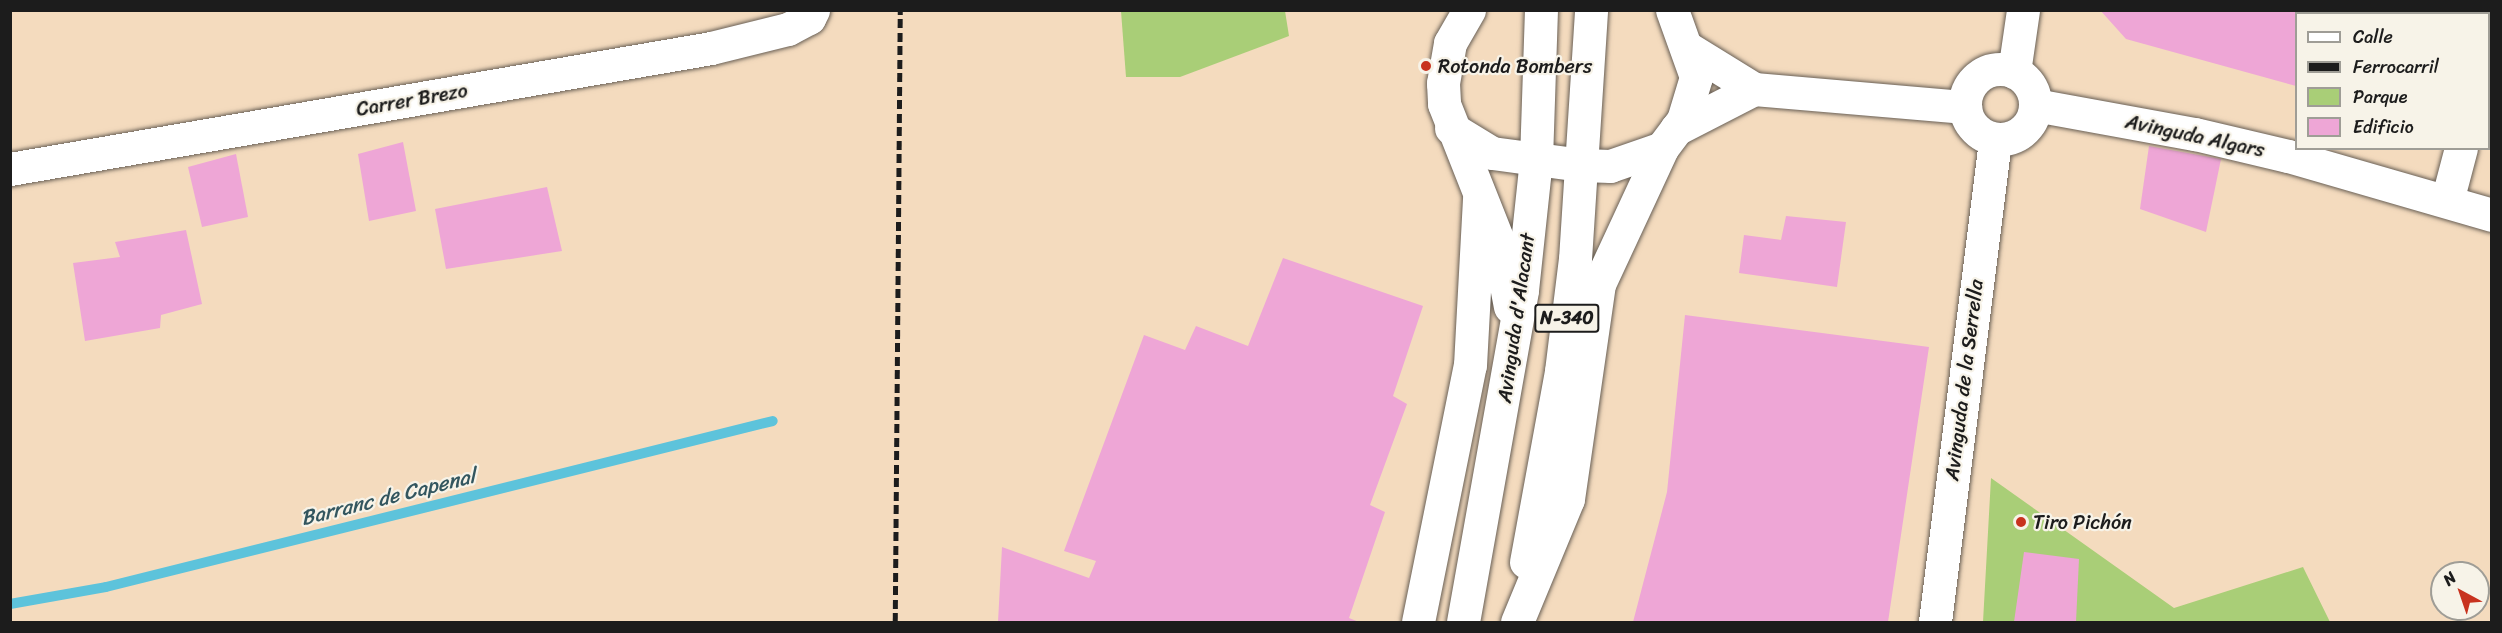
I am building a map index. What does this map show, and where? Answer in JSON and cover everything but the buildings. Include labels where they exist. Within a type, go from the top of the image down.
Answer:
[{"type":"street","name":"Avinguda d'Alacant","points":[[1463,622],[1515,332],[1536,160],[1541,10]]},
{"type":"street","name":"N-340","points":[[1516,622],[1561,371],[1582,165],[1591,10]]},
{"type":"street","points":[[2014,72],[2023,10]]},
{"type":"street","name":"Carrer Brezo","points":[[10,169],[711,48],[769,35],[811,14]]},
{"type":"street","points":[[1463,19],[1443,82],[1451,128],[1497,238],[1515,332]]},
{"type":"street","points":[[1676,24],[1754,89]]},
{"type":"street","points":[[1516,622],[1568,499],[1599,284],[1669,139],[1683,120],[1696,77],[1676,24]]},
{"type":"street","points":[[1991,70],[2014,72],[2032,89],[2034,105],[2029,123],[2021,132],[1995,138],[1973,126],[1965,106],[1966,95],[1980,75],[1991,70]]},
{"type":"street","points":[[1451,128],[1492,153],[1536,160],[1610,166],[1669,139],[1754,89],[1965,106]]},
{"type":"street","name":"Avinguda Algars","points":[[2034,105],[2218,139],[2492,215]]},
{"type":"street","name":"Avinguda de la Serrella","points":[[1935,622],[1995,138]]},
{"type":"street","points":[[2447,201],[2460,150]]},
{"type":"street","points":[[1418,622],[1470,365],[1479,198]]},
{"type":"green space","points":[[1121,11],[1285,11],[1289,36],[1180,77],[1126,77]]},
{"type":"green space","name":"Tiro Pichón","points":[[1991,478],[2174,608],[2303,567],[2330,622],[1983,622]]},
{"type":"waterway","name":"Barranc de Capenal","points":[[10,604],[106,587],[773,421]]},
{"type":"railway","points":[[895,622],[900,10]]},
{"type":"place","name":"Rotonda Bombers","points":[[1426,66]]},
{"type":"place","name":"Tiro Pichón","points":[[2021,522]]}]
